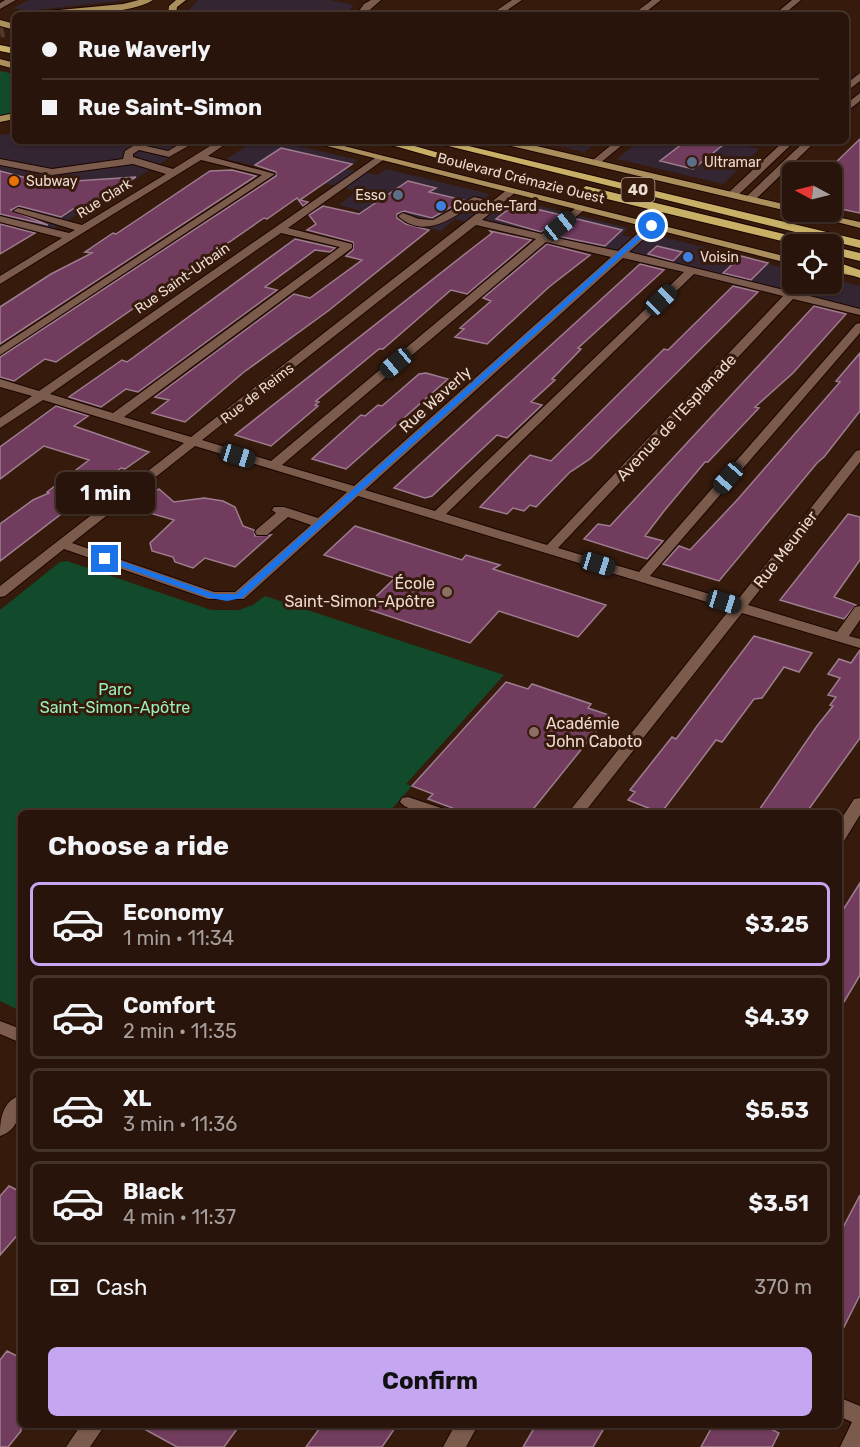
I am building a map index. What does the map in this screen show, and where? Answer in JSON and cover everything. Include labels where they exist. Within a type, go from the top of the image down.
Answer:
[{"type":"highway","name":"40","points":[[396,144],[782,238]]},
{"type":"highway","name":"40","points":[[447,144],[860,241]]},
{"type":"highway","points":[[649,206],[782,248]]},
{"type":"highway","points":[[842,253],[860,257]]},
{"type":"highway","points":[[842,268],[860,274]]},
{"type":"main road","points":[[70,12],[123,7],[149,0]]},
{"type":"main road","points":[[128,12],[143,9],[156,0]]},
{"type":"main road","points":[[172,12],[173,6],[182,0]]},
{"type":"main road","name":"Boulevard Crémazie Ouest","points":[[324,144],[782,258]]},
{"type":"main road","name":"Boulevard Crémazie Ouest","points":[[516,144],[782,207]]},
{"type":"main road","points":[[842,221],[860,225]]},
{"type":"main road","points":[[842,271],[860,274]]},
{"type":"street","points":[[0,6],[12,0]]},
{"type":"street","points":[[363,12],[377,0]]},
{"type":"street","points":[[499,12],[518,0]]},
{"type":"street","points":[[640,12],[657,0]]},
{"type":"street","points":[[782,12],[797,0]]},
{"type":"street","points":[[849,86],[860,76]]},
{"type":"street","points":[[849,106],[860,96]]},
{"type":"street","points":[[132,161],[127,155],[142,144]]},
{"type":"street","points":[[137,147],[169,154],[187,144]]},
{"type":"street","name":"Rue Clark","points":[[0,281],[220,144]]},
{"type":"street","points":[[596,162],[618,144]]},
{"type":"street","points":[[732,195],[787,144]]},
{"type":"street","points":[[750,199],[808,144]]},
{"type":"street","points":[[0,352],[270,174],[199,157]]},
{"type":"street","name":"Rue Saint-Urbain","points":[[0,424],[381,158]]},
{"type":"street","points":[[0,162],[52,172],[132,161],[174,173]]},
{"type":"street","name":"Rue de Reims","points":[[0,593],[512,191]]},
{"type":"street","points":[[403,216],[415,222],[434,225],[478,200]]},
{"type":"street","points":[[273,466],[580,208]]},
{"type":"street","points":[[18,211],[84,229]]},
{"type":"street","points":[[0,219],[71,237]]},
{"type":"street","points":[[474,221],[691,270],[860,312]]},
{"type":"street","name":"Rue Waverly","points":[[63,544],[213,596],[227,598],[239,596],[358,492],[652,226]]},
{"type":"street","points":[[116,418],[348,246],[279,229]]},
{"type":"street","points":[[437,516],[691,270]]},
{"type":"street","name":"Avenue de l'Esplanade","points":[[550,549],[791,295]]},
{"type":"street","points":[[642,577],[860,326]]},
{"type":"street","points":[[0,383],[860,644]]},
{"type":"street","name":"Rue Meunier","points":[[578,810],[860,454]]},
{"type":"street","points":[[262,532],[282,511],[322,524]]},
{"type":"street","points":[[840,638],[860,610]]},
{"type":"street","points":[[408,802],[430,810]]},
{"type":"street","points":[[842,831],[860,803]]},
{"type":"street","points":[[0,1027],[18,1035]]},
{"type":"street","points":[[0,1130],[18,1106]]},
{"type":"street","points":[[842,1408],[860,1416]]},
{"type":"street","points":[[77,1447],[92,1428]]},
{"type":"street","points":[[454,1447],[466,1428]]},
{"type":"street","points":[[851,1447],[860,1428]]},
{"type":"shaded area","points":[[29,0],[127,0],[28,11],[13,8]]},
{"type":"shaded area","points":[[198,0],[329,0],[354,5],[348,12],[189,12]]},
{"type":"shaded area","points":[[12,133],[12,144],[192,144],[52,230],[0,216],[0,135]]},
{"type":"shaded area","points":[[250,144],[290,144],[358,160],[347,169],[377,175],[386,169],[490,194],[479,203],[511,208],[521,201],[628,228],[622,235],[654,242],[660,236],[782,267],[782,294],[842,294],[842,282],[860,286],[860,315],[455,219],[441,231],[339,205],[357,191],[226,159]]},
{"type":"shaded area","points":[[551,144],[595,144],[584,152]]},
{"type":"shaded area","points":[[635,144],[737,144],[759,149],[723,184],[617,159]]},
{"type":"green space","points":[[0,71],[12,73],[12,114],[0,116]]},
{"type":"green space","name":"Parc Saint-Simon-Apôtre","points":[[67,561],[211,610],[239,610],[253,605],[265,596],[504,675],[406,784],[412,786],[391,810],[18,810],[18,1010],[0,1001],[0,610],[60,562]]},
{"type":"building","points":[[860,139],[860,213],[842,209],[842,162],[836,162]]},
{"type":"building","points":[[682,144],[724,144],[693,169],[660,161]]},
{"type":"building","points":[[281,148],[352,164],[300,200],[308,202],[303,206],[297,198],[267,219],[264,218],[56,362],[45,359],[14,381],[0,377],[0,357],[276,176],[276,172],[255,165]]},
{"type":"building","points":[[232,170],[256,176],[0,344],[0,307],[51,274],[92,253],[85,252],[210,171]]},
{"type":"building","points":[[0,171],[45,183],[136,177],[81,209],[73,209],[61,217],[19,206],[11,210],[48,225],[0,214]]},
{"type":"building","points":[[408,181],[436,188],[429,192],[463,200],[432,218],[404,211],[397,214],[397,218],[406,224],[429,230],[328,311],[244,372],[185,422],[152,413],[169,400],[155,397],[294,294],[310,298],[362,260],[346,256],[353,250],[353,242],[307,230],[316,224],[309,215],[323,206],[359,214]]},
{"type":"building","points":[[515,204],[562,216],[541,232],[496,219]]},
{"type":"building","points":[[577,219],[622,230],[605,246],[557,236]]},
{"type":"building","points":[[0,224],[35,233],[0,254]]},
{"type":"building","points":[[490,231],[531,240],[467,294],[451,290],[383,349],[379,349],[316,401],[319,402],[315,405],[318,406],[271,446],[235,435],[492,233]]},
{"type":"building","points":[[295,239],[335,248],[330,252],[315,250],[265,287],[277,290],[138,392],[126,389],[101,407],[69,397],[122,360],[127,362]]},
{"type":"building","points":[[547,244],[590,255],[549,287],[487,344],[455,337],[464,329],[460,328],[491,301],[483,298]]},
{"type":"building","points":[[657,246],[682,252],[673,261],[648,254]]},
{"type":"building","points":[[741,256],[768,263],[751,280],[723,273]]},
{"type":"building","points":[[640,264],[664,270],[578,348],[581,349],[552,379],[555,380],[531,402],[542,405],[507,438],[497,435],[432,496],[425,498],[394,488]]},
{"type":"building","points":[[733,286],[758,292],[590,459],[570,472],[536,507],[530,505],[524,511],[513,508],[507,514],[480,507],[530,455],[551,461],[664,349],[668,350]]},
{"type":"building","points":[[814,306],[846,314],[793,373],[755,407],[759,408],[708,462],[705,462],[664,511],[645,536],[663,541],[647,559],[584,539],[598,524],[610,526]]},
{"type":"building","points":[[860,353],[860,411],[719,581],[663,564],[679,546],[690,550],[738,499],[840,382],[836,381]]},
{"type":"building","points":[[426,373],[448,379],[346,469],[312,459],[361,415],[365,416],[378,405],[382,406],[419,374]]},
{"type":"building","points":[[56,406],[88,416],[74,426],[149,452],[125,469],[121,468],[0,561],[0,524],[33,500],[49,493],[47,492],[89,460],[44,446],[0,479],[0,447]]},
{"type":"building","points":[[159,489],[174,502],[204,498],[223,501],[235,507],[243,526],[254,530],[255,536],[271,535],[235,567],[205,558],[193,568],[175,562],[173,557],[152,551],[150,543],[174,520],[133,508]]},
{"type":"building","points":[[848,514],[860,517],[860,560],[834,597],[856,605],[844,619],[780,600]]},
{"type":"building","points":[[355,526],[462,560],[466,555],[500,565],[493,569],[606,605],[578,637],[499,611],[470,643],[364,608],[395,578],[324,555]]},
{"type":"building","points":[[754,636],[812,653],[799,672],[784,667],[762,698],[754,699],[722,742],[716,740],[663,810],[653,810],[628,800],[635,792],[630,790],[672,737],[676,739]]},
{"type":"building","points":[[860,650],[860,738],[808,810],[759,810],[833,706],[830,705],[836,697],[828,695],[840,678],[828,674],[839,659],[851,663]]},
{"type":"building","points":[[506,682],[528,689],[532,684],[591,704],[588,708],[609,715],[532,810],[458,810],[428,799],[433,794],[412,786]]},
{"type":"building","points":[[860,883],[860,975],[842,1005],[842,912]]},
{"type":"building","points":[[9,1186],[18,1190],[18,1234],[0,1255],[0,1196]]},
{"type":"building","points":[[860,1195],[860,1295],[842,1331],[842,1229]]},
{"type":"building","points":[[7,1351],[18,1356],[18,1428],[21,1428],[21,1431],[8,1447],[0,1447],[0,1360]]},
{"type":"building","points":[[142,1428],[238,1428],[224,1447],[177,1447]]},
{"type":"building","points":[[320,1428],[395,1428],[382,1447],[306,1447]]},
{"type":"building","points":[[534,1428],[604,1428],[593,1447],[523,1447]]},
{"type":"building","points":[[711,1428],[769,1428],[779,1433],[772,1447],[701,1447]]},
{"type":"tunnel","points":[[0,33],[4,32]]},
{"type":"place","name":"Ultramar","points":[[692,162]]},
{"type":"place","name":"Subway","points":[[14,181]]},
{"type":"place","name":"Esso","points":[[398,195]]},
{"type":"place","name":"Couche-Tard","points":[[441,206]]},
{"type":"place","name":"Voisin","points":[[688,257]]},
{"type":"place","name":"École Saint-Simon-Apôtre","points":[[447,592]]},
{"type":"place","name":"Académie John Caboto","points":[[534,732]]},
{"type":"route","points":[[105,559],[218,598],[239,596],[358,492],[652,226]]}]
